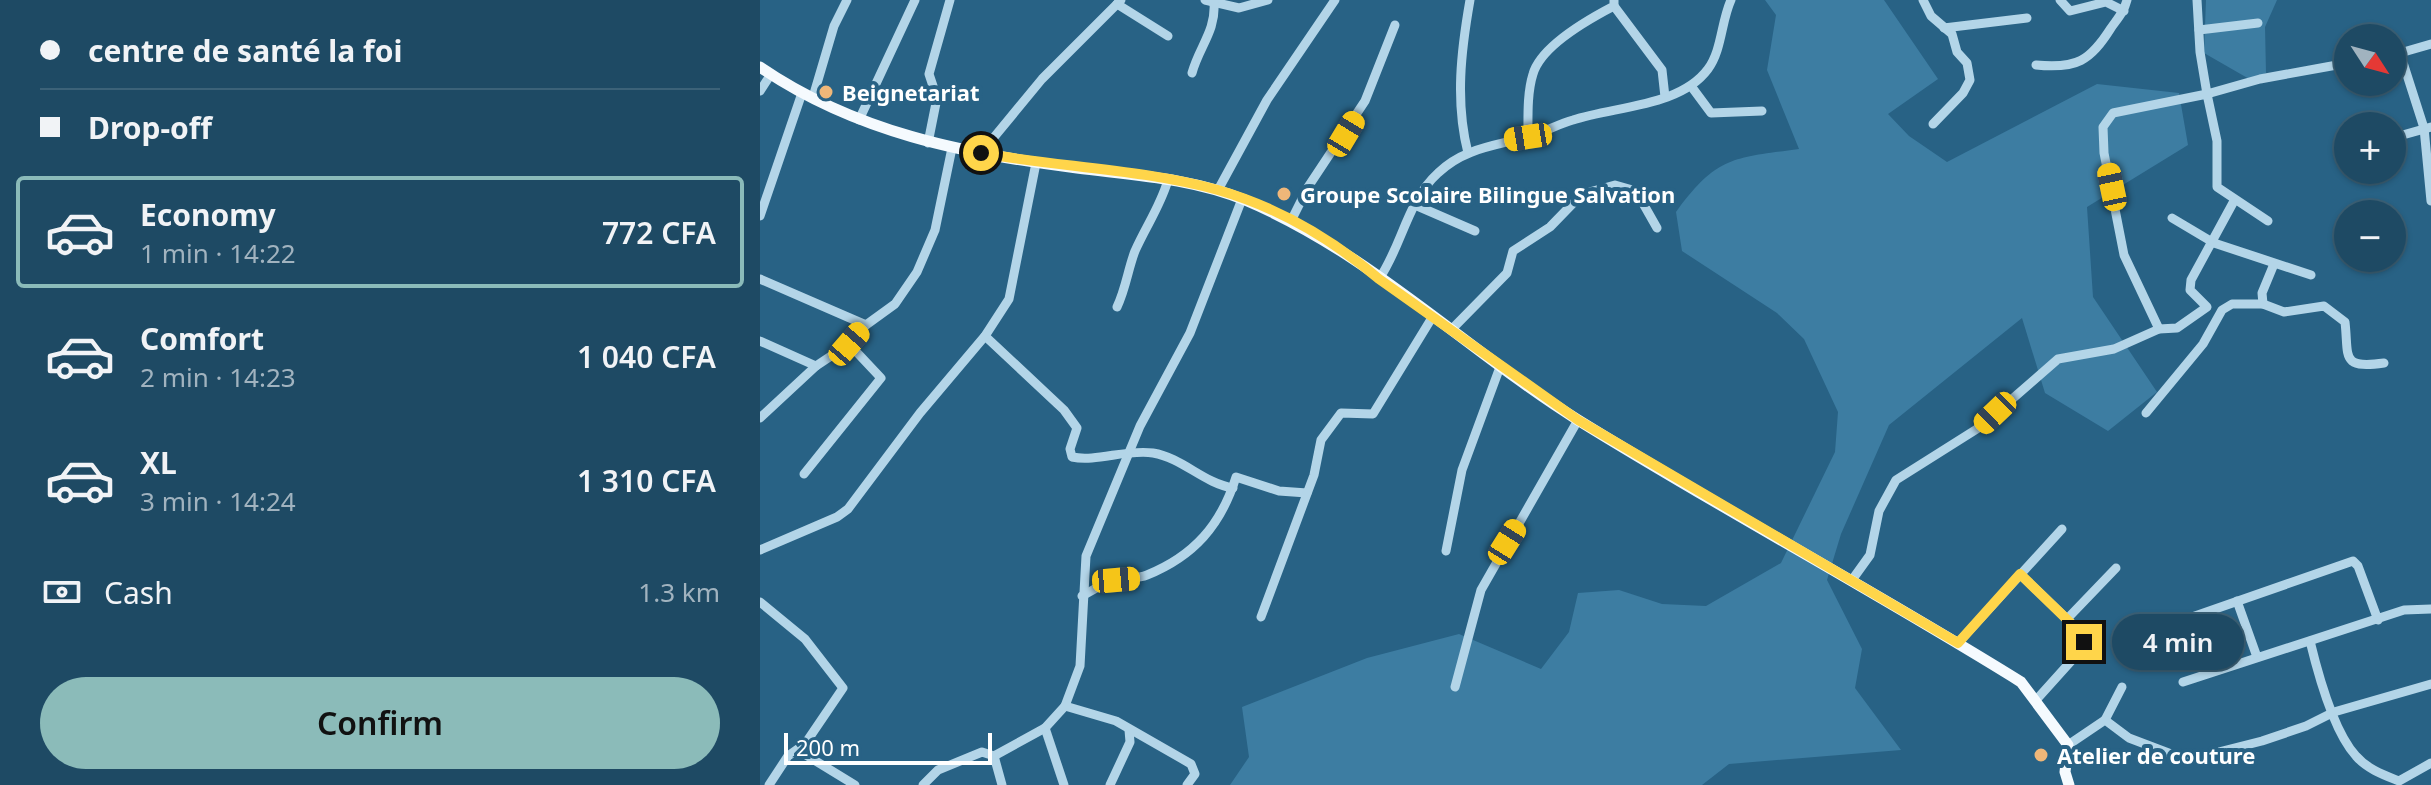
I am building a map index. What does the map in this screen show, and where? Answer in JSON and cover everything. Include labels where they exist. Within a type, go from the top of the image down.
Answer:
[{"type":"main road","points":[[760,67],[807,95],[859,120],[928,143],[1036,163],[1168,180],[1218,190],[1291,221],[1352,257],[1500,367],[1578,420],[2021,682],[2037,699],[2068,745],[2065,772],[2069,785]]},
{"type":"street","points":[[760,216],[847,0]]},
{"type":"street","points":[[859,120],[892,56],[915,0]]},
{"type":"street","points":[[928,143],[937,98],[929,74],[950,0]]},
{"type":"street","points":[[1192,73],[1198,54],[1211,33],[1209,1],[1239,8],[1268,0]]},
{"type":"street","points":[[1218,190],[1267,100],[1335,0]]},
{"type":"street","points":[[1468,153],[1460,101],[1463,37],[1470,0]]},
{"type":"street","points":[[1379,279],[1393,258],[1415,205],[1437,173],[1468,153],[1496,142],[1528,137],[1573,119],[1665,97],[1691,86],[1714,60],[1731,0]]},
{"type":"street","points":[[1923,0],[1931,16],[1952,34],[1957,52],[1967,63],[1970,80],[1963,93],[1933,124]]},
{"type":"street","points":[[2060,0],[2070,11],[2106,2],[2124,11]]},
{"type":"street","points":[[2036,65],[2074,63],[2091,58],[2124,11],[2127,0]]},
{"type":"street","points":[[2197,0],[2207,94],[2217,141],[2217,187],[2268,221]]},
{"type":"street","points":[[981,153],[1042,79],[1119,2],[1168,36]]},
{"type":"street","points":[[1528,137],[1531,79],[1538,62],[1586,21],[1614,3],[1662,70],[1665,97]]},
{"type":"street","points":[[1944,28],[2027,18]]},
{"type":"street","points":[[2199,30],[2258,23]]},
{"type":"street","points":[[1291,221],[1308,187],[1365,101],[1395,25]]},
{"type":"street","points":[[2406,50],[2431,44]]},
{"type":"street","points":[[2159,329],[2124,255],[2104,153],[2103,127],[2113,113],[2334,66]]},
{"type":"street","points":[[760,91],[771,74]]},
{"type":"street","points":[[2406,77],[2427,128],[2431,201]]},
{"type":"street","points":[[1691,86],[1711,113],[1762,111]]},
{"type":"street","points":[[2406,134],[2427,128]]},
{"type":"street","points":[[760,418],[816,366],[849,344],[866,325],[895,304],[928,251],[952,148]]},
{"type":"street","points":[[760,550],[837,517],[848,509],[920,413],[985,336],[1012,292],[1036,163]]},
{"type":"street","points":[[1117,307],[1128,283],[1136,249],[1156,215],[1168,180]]},
{"type":"street","points":[[1452,329],[1507,273],[1513,251],[1550,227],[1582,194],[1615,185],[1631,187],[1640,195],[1657,228]]},
{"type":"street","points":[[994,756],[1045,728],[1065,706],[1080,666],[1086,556],[1140,426],[1190,333],[1242,199]]},
{"type":"street","points":[[1852,580],[1870,555],[1879,511],[1896,480],[1980,427],[2058,359],[2114,349],[2159,329],[2177,328],[2207,307],[2190,290],[2191,280],[2214,243],[2234,201]]},
{"type":"street","points":[[1415,205],[1475,231]]},
{"type":"street","points":[[2172,218],[2214,243],[2311,275]]},
{"type":"street","points":[[2263,304],[2262,293],[2274,264]]},
{"type":"street","points":[[760,279],[866,325]]},
{"type":"street","points":[[2146,413],[2203,344],[2222,310],[2232,304],[2263,304],[2284,312],[2324,306],[2345,322],[2346,357],[2350,361],[2361,366],[2384,363]]},
{"type":"street","points":[[1261,617],[1328,426],[1341,413],[1373,414],[1433,316]]},
{"type":"street","points":[[985,336],[1064,410],[1077,428],[1072,457],[1131,451],[1173,458],[1218,485],[1233,488]]},
{"type":"street","points":[[760,341],[816,366]]},
{"type":"street","points":[[804,474],[881,378],[849,344]]},
{"type":"street","points":[[1446,551],[1462,470],[1500,367]]},
{"type":"street","points":[[760,402],[769,408]]},
{"type":"street","points":[[1455,687],[1481,590],[1578,420]]},
{"type":"street","points":[[1082,596],[1116,580],[1147,576],[1181,557],[1209,535],[1236,477],[1279,491],[1307,493]]},
{"type":"street","points":[[1958,643],[2062,529]]},
{"type":"street","points":[[2172,624],[2353,561],[2358,566],[2378,620]]},
{"type":"street","points":[[2067,619],[2116,568]]},
{"type":"street","points":[[2020,574],[2082,634],[2082,649],[2037,699]]},
{"type":"street","points":[[2237,601],[2257,657]]},
{"type":"street","points":[[760,602],[805,639],[843,688],[801,752],[855,785]]},
{"type":"street","points":[[2183,682],[2404,610],[2431,609]]},
{"type":"street","points":[[2310,641],[2334,712],[2355,755],[2372,769],[2399,781],[2431,763]]},
{"type":"street","points":[[2105,720],[2129,738],[2187,760],[2262,741],[2306,726],[2334,712],[2431,684]]},
{"type":"street","points":[[2068,745],[2105,720],[2122,687]]},
{"type":"street","points":[[1065,706],[1116,721],[1191,764],[1195,774],[1187,785]]},
{"type":"street","points":[[1045,728],[1064,785]]},
{"type":"street","points":[[1110,785],[1130,742],[1129,730]]},
{"type":"street","points":[[760,779],[768,785],[788,756],[805,744]]},
{"type":"street","points":[[923,785],[938,770],[986,751],[994,756],[1002,785]]},
{"type":"shaded area","points":[[1765,0],[1884,0],[1938,79],[1888,114],[1909,136],[1947,162],[2097,84],[2179,93],[2188,145],[2087,207],[2093,297],[2157,392],[2108,431],[2045,393],[2022,318],[1889,425],[1841,534],[1827,580],[1862,649],[1855,688],[1901,750],[1729,764],[1702,785],[1230,785],[1249,757],[1242,707],[1367,658],[1459,634],[1541,669],[1569,632],[1578,593],[1619,590],[1662,604],[1706,606],[1781,563],[1835,452],[1838,412],[1804,339],[1777,313],[1682,251],[1676,212],[1703,180],[1728,163],[1799,149],[1767,70],[1776,15]]},
{"type":"shaded area","points":[[2206,0],[2277,0],[2265,27],[2266,73],[2251,80],[2204,53]]},
{"type":"place","name":"Beignetariat","points":[[826,92]]},
{"type":"place","name":"Groupe Scolaire Bilingue Salvation","points":[[1284,194]]},
{"type":"place","name":"Atelier de couture","points":[[2041,755]]},
{"type":"route","points":[[981,153],[1168,180],[1218,190],[1267,210],[1310,231],[1352,257],[1500,367],[1578,420],[1958,643],[2020,574],[2082,634],[2084,642]]}]
